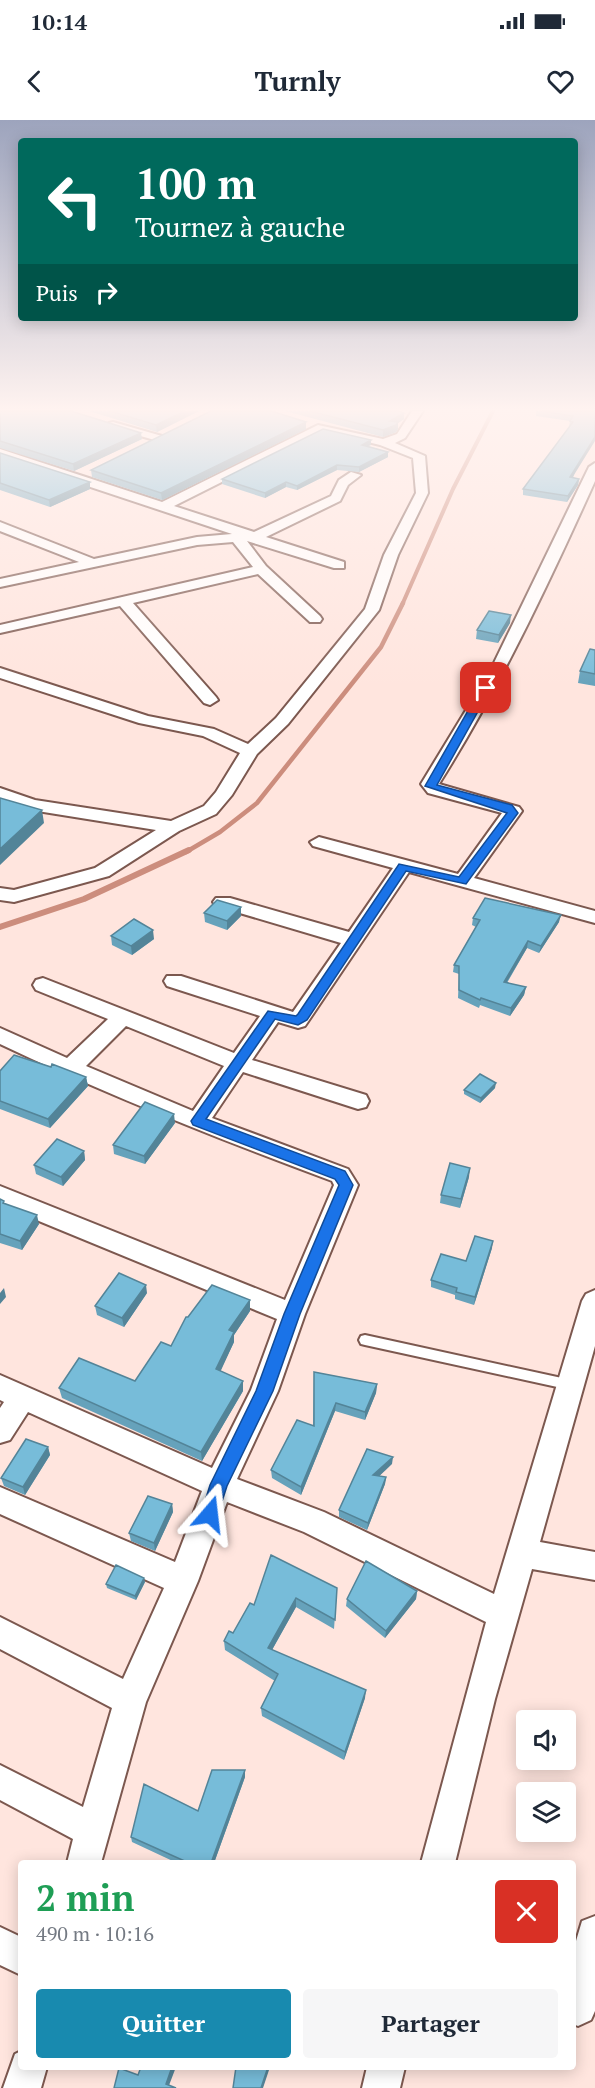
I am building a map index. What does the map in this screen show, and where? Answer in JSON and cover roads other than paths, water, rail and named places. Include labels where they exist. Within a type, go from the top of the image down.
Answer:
[{"type":"street","points":[[146,503],[256,536],[339,565]]},
{"type":"street","points":[[161,508],[171,503]]},
{"type":"street","points":[[0,584],[197,541],[256,536],[326,503]]},
{"type":"street","points":[[5,898],[102,872],[173,827],[210,810],[223,795],[250,751],[282,721],[372,610],[391,555],[417,503]]},
{"type":"street","points":[[462,881],[513,811],[434,789],[430,784],[456,745],[544,581],[579,503]]},
{"type":"street","points":[[0,526],[93,563]]},
{"type":"street","points":[[236,537],[261,569],[315,619]]},
{"type":"street","points":[[0,629],[261,569]]},
{"type":"street","points":[[125,602],[210,700]]},
{"type":"street","points":[[0,673],[145,720],[208,732],[250,751]]},
{"type":"street","points":[[0,793],[31,805],[173,827]]},
{"type":"street","points":[[320,842],[403,867],[595,917]]},
{"type":"street","points":[[174,981],[298,1021],[403,867]]},
{"type":"street","points":[[223,902],[353,940]]},
{"type":"street","points":[[43,986],[238,1063],[358,1101]]},
{"type":"street","points":[[198,1121],[272,1014]]},
{"type":"street","points":[[70,1068],[122,1018]]},
{"type":"street","points":[[0,1035],[70,1068],[198,1121],[340,1175],[346,1185],[292,1314],[264,1391],[219,1485],[183,1581],[130,1700],[85,1860]]},
{"type":"street","points":[[0,1195],[292,1314]]},
{"type":"street","points":[[439,1860],[479,1699],[595,1302]]},
{"type":"street","points":[[0,1431],[12,1392],[219,1485],[314,1522],[504,1615]]},
{"type":"street","points":[[0,1500],[183,1581]]},
{"type":"street","points":[[522,1553],[595,1566]]},
{"type":"street","points":[[0,1632],[130,1700]]},
{"type":"street","points":[[0,1782],[93,1831]]},
{"type":"street","points":[[578,2007],[595,1934]]},
{"type":"street","points":[[0,1946],[18,1955]]},
{"type":"street","points":[[22,2088],[27,2070]]},
{"type":"street","points":[[381,2088],[385,2070]]},
{"type":"lane","points":[[365,1340],[571,1385]]},
{"type":"waterway","points":[[402,605],[447,503]]},
{"type":"waterway","points":[[186,852],[220,832],[257,803],[381,647],[402,605]]},
{"type":"waterway","points":[[0,927],[84,899],[189,850]]}]
